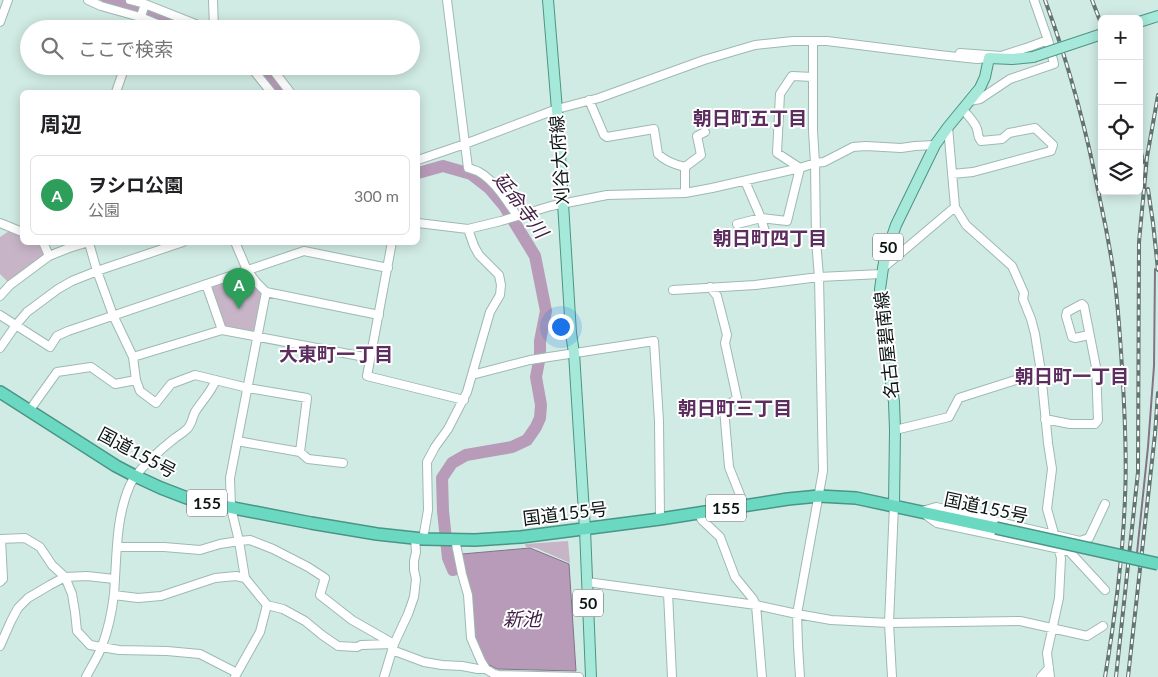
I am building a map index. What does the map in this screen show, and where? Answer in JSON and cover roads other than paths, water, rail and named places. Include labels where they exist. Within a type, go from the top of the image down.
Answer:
[{"type":"highway","name":"国道155号","points":[[0,392],[135,476],[187,498],[231,508],[377,534],[440,540],[520,537],[660,519],[788,499],[849,496],[1158,564]]},
{"type":"main road","name":"刈谷大府線","points":[[548,0],[585,529]]},
{"type":"main road","points":[[1143,21],[1156,17]]},
{"type":"main road","points":[[990,58],[1012,59],[1033,57],[1098,35]]},
{"type":"main road","name":"名古屋碧南線","points":[[894,505],[894,402],[881,316],[880,289],[885,257],[896,225],[935,145],[980,88],[985,78],[990,58]]},
{"type":"main road","name":"50","points":[[585,529],[591,677]]},
{"type":"street","points":[[0,22],[8,0]]},
{"type":"street","points":[[88,0],[101,6],[148,20]]},
{"type":"street","points":[[130,0],[185,20]]},
{"type":"street","points":[[214,0],[214,20]]},
{"type":"street","points":[[447,0],[468,168],[485,176],[502,194],[517,216]]},
{"type":"street","points":[[970,101],[980,99],[1010,79],[1054,64],[1034,0]]},
{"type":"street","points":[[140,20],[144,4]]},
{"type":"street","points":[[938,55],[954,53],[1001,56],[1048,40]]},
{"type":"street","points":[[420,159],[557,110],[704,60],[755,45],[793,41],[827,41],[938,55],[977,59],[990,58]]},
{"type":"street","points":[[800,677],[798,614],[823,471],[819,277],[813,131],[813,41]]},
{"type":"street","points":[[117,90],[121,75]]},
{"type":"street","points":[[257,75],[269,90]]},
{"type":"street","points":[[277,75],[288,90]]},
{"type":"street","points":[[800,168],[777,153],[780,94],[792,76],[813,77]]},
{"type":"street","points":[[589,100],[606,137],[654,129],[660,157],[685,167]]},
{"type":"street","points":[[952,174],[989,168],[1051,151],[1053,148],[1053,145],[1035,128],[1009,133],[1002,139],[981,141],[978,137],[977,129],[962,110]]},
{"type":"street","points":[[948,127],[955,207],[966,225],[1012,266],[1024,293],[1023,299],[1035,334],[1052,470],[1047,509],[1061,558],[1058,598],[1047,653],[1050,673],[1041,677]]},
{"type":"street","points":[[685,167],[701,154],[697,136],[705,132]]},
{"type":"street","points":[[420,222],[468,229],[563,203],[607,195],[685,193],[745,181],[824,162],[853,147],[901,148],[935,145]]},
{"type":"street","points":[[685,167],[685,193]]},
{"type":"street","points":[[737,224],[761,218],[787,221],[800,168]]},
{"type":"street","points":[[745,181],[761,218],[768,242]]},
{"type":"street","points":[[673,290],[755,285],[882,271],[955,207]]},
{"type":"street","points":[[0,223],[20,231]]},
{"type":"street","points":[[384,677],[393,647],[414,597],[416,580],[414,561],[428,510],[427,462],[464,400],[490,312],[500,295],[502,285],[498,276],[474,246],[468,229]]},
{"type":"street","points":[[44,245],[50,256]]},
{"type":"street","points":[[0,296],[10,285],[50,256],[81,245]]},
{"type":"street","points":[[90,245],[113,315],[133,357],[136,380],[140,392],[156,403],[171,384],[195,375],[248,388],[307,398],[300,452]]},
{"type":"street","points":[[0,348],[27,312],[58,288],[97,271],[173,245]]},
{"type":"street","points":[[237,245],[247,270],[266,292],[379,315]]},
{"type":"street","points":[[304,251],[305,245]]},
{"type":"street","points":[[392,245],[367,376],[464,400]]},
{"type":"street","points":[[0,315],[50,346],[57,336],[113,315],[304,251],[388,268]]},
{"type":"street","points":[[206,284],[222,330]]},
{"type":"street","points":[[710,287],[717,296],[727,335],[725,343],[736,398],[724,409],[729,467],[744,506]]},
{"type":"street","points":[[266,292],[230,478],[231,508],[240,541],[245,578],[267,606],[283,609],[304,621],[338,646],[393,647]]},
{"type":"street","points":[[133,357],[222,330],[370,358]]},
{"type":"street","points":[[1045,419],[1070,424],[1095,424],[1097,422],[1096,367],[1089,335]]},
{"type":"street","points":[[472,375],[530,360],[654,341],[659,421],[660,519]]},
{"type":"street","points":[[29,411],[57,372],[91,367],[115,384],[136,380]]},
{"type":"street","points":[[895,430],[948,417],[959,398],[1041,372]]},
{"type":"street","points":[[86,677],[101,648],[109,622],[114,595],[119,525],[130,486],[135,476],[191,424],[194,413],[212,390],[216,380]]},
{"type":"street","points":[[237,441],[300,452],[308,459],[343,463]]},
{"type":"street","points":[[920,511],[936,507],[1080,541],[1089,538],[1105,504]]},
{"type":"street","points":[[892,677],[889,623],[894,505]]},
{"type":"street","points":[[920,511],[937,522],[1069,551],[1105,590]]},
{"type":"street","points":[[698,513],[702,520],[720,537],[735,577],[756,605],[762,677]]},
{"type":"street","points":[[0,582],[3,579],[0,539],[25,538],[40,547],[52,565],[65,577],[72,594],[77,631],[90,645],[119,650],[200,654],[236,675],[260,632],[267,606]]},
{"type":"street","points":[[454,539],[468,595],[471,638],[477,654],[486,668],[498,676],[578,677]]},
{"type":"street","points":[[117,547],[164,547],[200,550],[220,544],[250,540],[308,567],[325,578],[320,595],[352,620],[393,647],[424,662],[478,669],[486,668]]},
{"type":"street","points":[[114,595],[138,598],[161,596],[215,578],[236,576],[245,578]]},
{"type":"street","points":[[0,646],[18,608],[28,598],[65,577],[114,578]]},
{"type":"street","points":[[587,582],[756,605],[831,620],[889,623],[1020,621],[1087,636],[1103,626]]},
{"type":"street","points":[[668,593],[672,677]]},
{"type":"water","name":"新池","points":[[530,548],[569,564],[576,671],[497,669],[486,663],[479,653],[472,630],[472,607],[462,554]]},
{"type":"waterway","name":"延命寺川","points":[[107,0],[169,20]]},
{"type":"waterway","name":"延命寺川","points":[[267,75],[279,90]]},
{"type":"waterway","name":"延命寺川","points":[[420,172],[443,166],[471,174],[489,188],[505,207],[535,256],[546,311],[536,377],[541,405],[540,418],[536,427],[527,440],[512,447],[466,455],[452,463],[442,478],[448,558],[453,570],[465,567]]},
{"type":"waterway","points":[[1137,553],[1154,366],[1155,269]]},
{"type":"railway","points":[[1045,0],[1070,74],[1089,149],[1108,241],[1118,308],[1126,483],[1120,564],[1105,677]]},
{"type":"railway","points":[[1092,0],[1098,16]]},
{"type":"railway","points":[[1116,677],[1138,472],[1139,242],[1147,157],[1158,95]]},
{"type":"railway","points":[[1148,189],[1158,270]]},
{"type":"railway","points":[[1128,677],[1158,393]]},
{"type":"place","name":"ヲシロ公園","points":[[239,309]]},
{"type":"district","name":"朝日町五丁目","points":[[750,118]]},
{"type":"district","name":"朝日町四丁目","points":[[770,238]]},
{"type":"district","name":"大東町一丁目","points":[[336,354]]},
{"type":"district","name":"朝日町一丁目","points":[[1072,376]]},
{"type":"district","name":"朝日町三丁目","points":[[735,408]]}]
